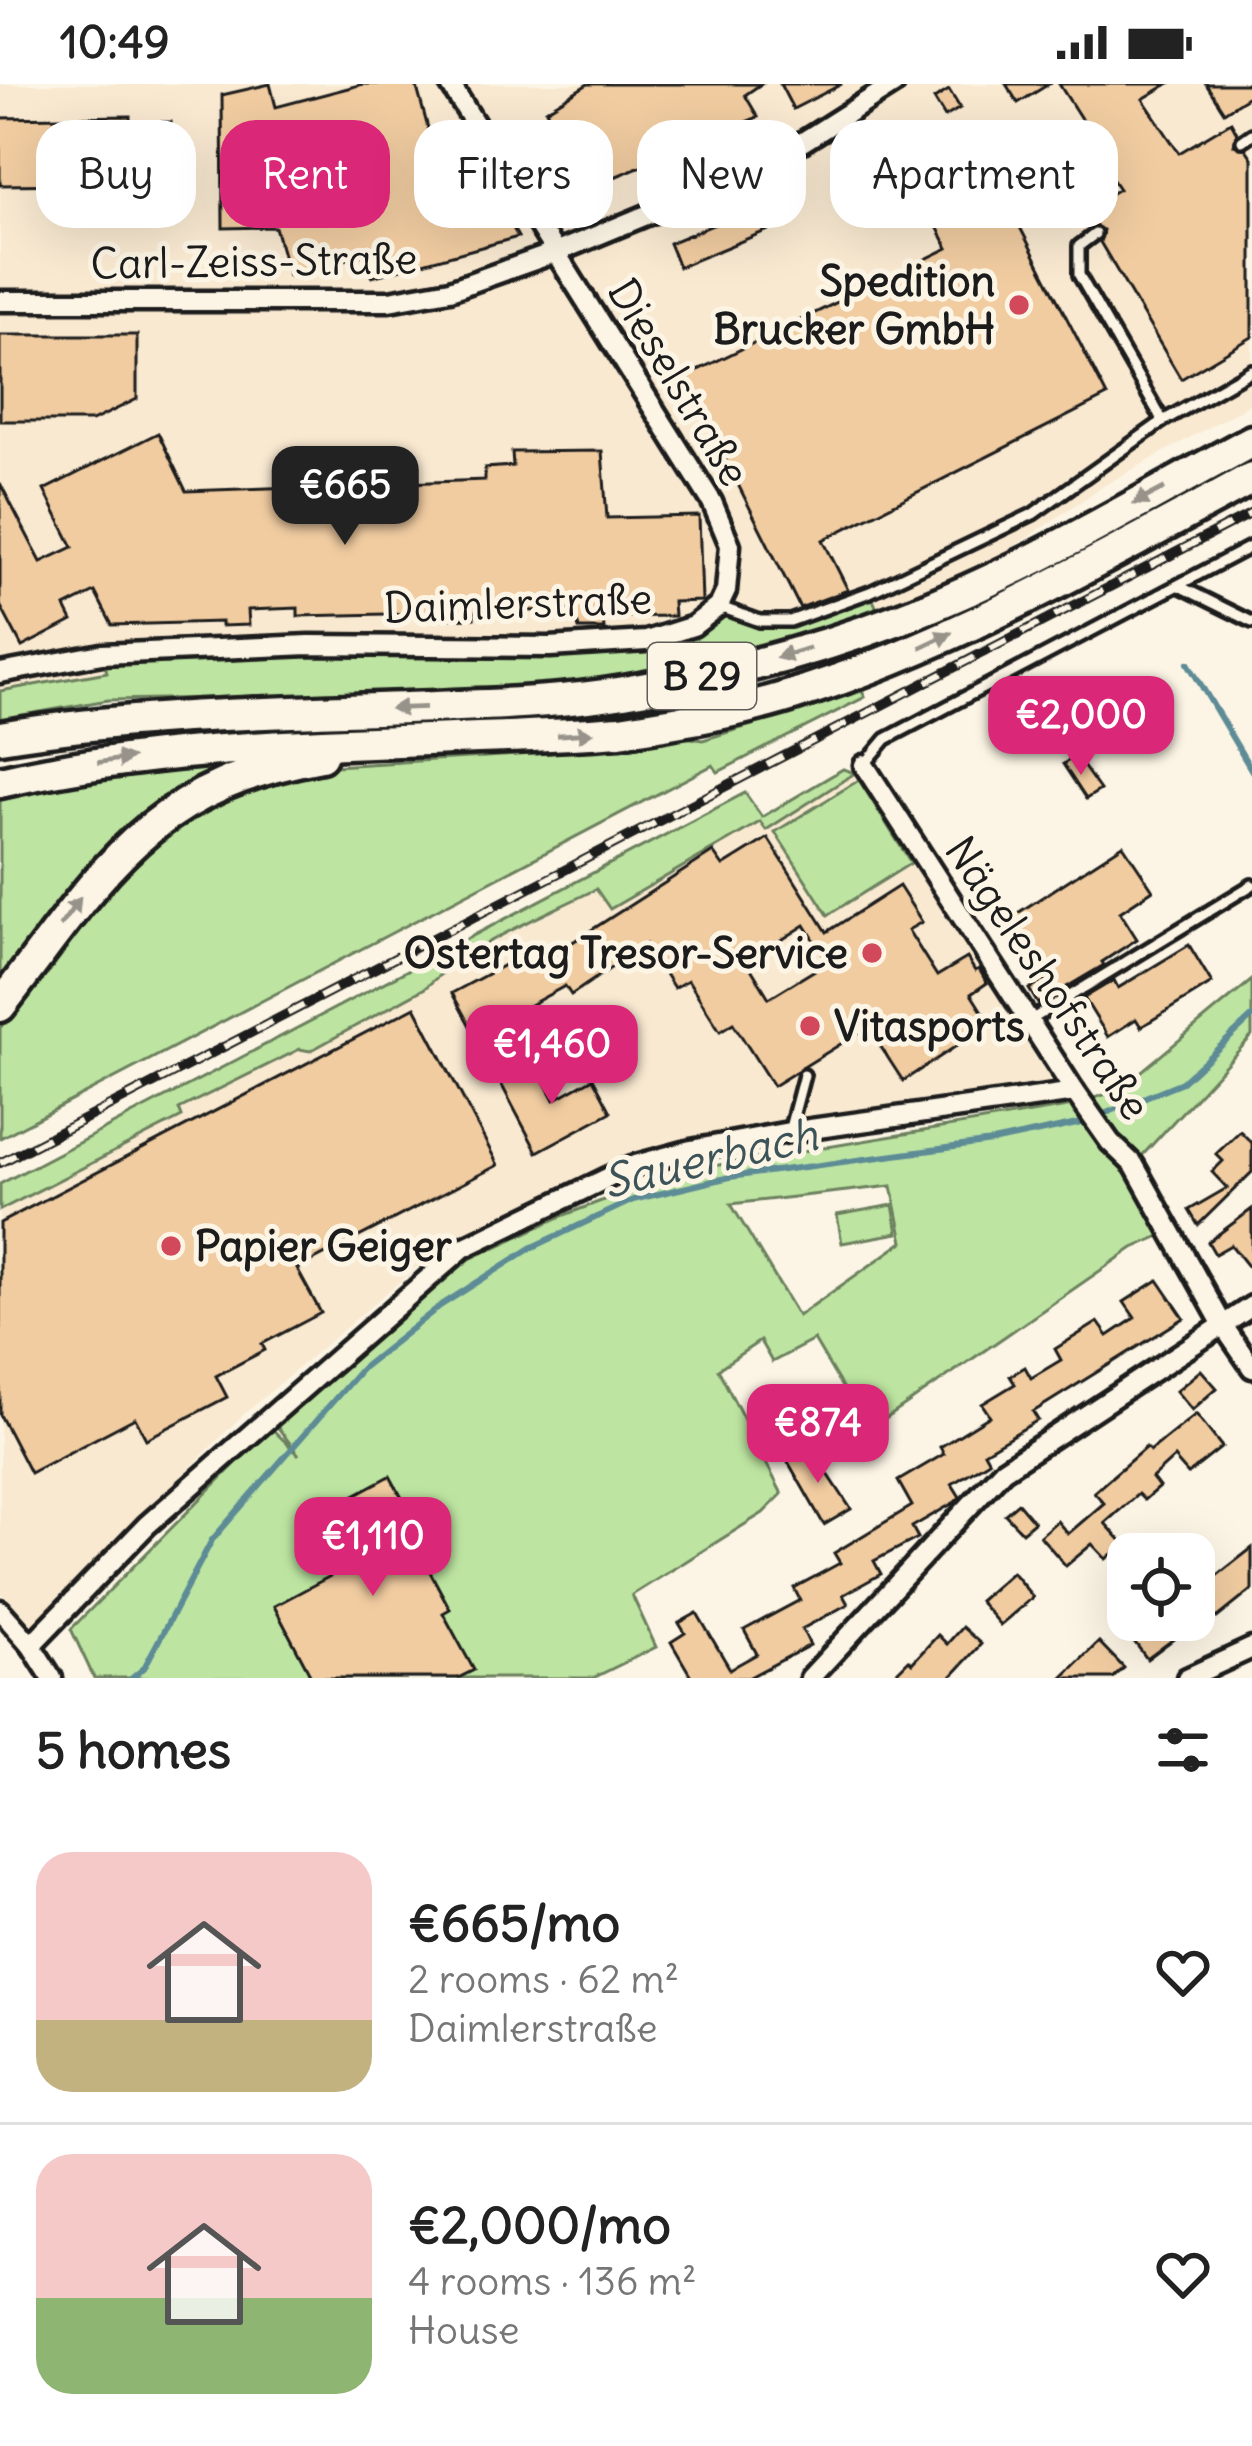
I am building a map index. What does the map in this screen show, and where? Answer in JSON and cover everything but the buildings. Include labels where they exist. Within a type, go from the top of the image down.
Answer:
[{"type":"highway","name":"B 29","points":[[0,752],[104,726],[224,714],[523,703],[622,692],[744,668],[925,608],[1252,441]]},
{"type":"highway","name":"B 29","points":[[0,782],[97,762],[186,751],[620,731],[788,696],[897,658],[1008,607],[1252,478]]},
{"type":"highway","points":[[0,737],[104,726]]},
{"type":"highway","name":"B 29","points":[[0,1006],[86,889],[149,826],[200,795],[251,775],[304,759],[416,740]]},
{"type":"street","name":"Dieselstraße","points":[[450,84],[712,502],[730,545],[730,575],[719,606]]},
{"type":"street","name":"Carl-Zeiss-Straße","points":[[0,302],[389,302],[450,290],[557,252],[764,167],[894,84]]},
{"type":"street","name":"Daimlerstraße","points":[[0,673],[125,652],[646,641],[693,626],[719,606]]},
{"type":"street","name":"Nägeleshofstraße","points":[[864,765],[1079,1097],[1108,1139],[1134,1165],[1224,1327],[1252,1368]]},
{"type":"street","points":[[31,1645],[147,1526],[463,1248],[632,1166],[691,1150],[789,1132],[1079,1097]]},
{"type":"street","points":[[810,1678],[1003,1470],[1252,1306]]},
{"type":"street","points":[[0,1610],[52,1678]]},
{"type":"street","points":[[1186,1678],[1252,1648]]},
{"type":"lane","points":[[1095,234],[1079,246],[1079,275],[1162,421]]},
{"type":"lane","points":[[719,606],[760,621],[778,622],[844,602],[1033,514],[1162,421],[1252,370]]},
{"type":"lane","name":"Nägeleshofstraße","points":[[864,765],[886,739],[1252,546]]},
{"type":"lane","points":[[1179,586],[1252,622]]},
{"type":"lane","points":[[1029,1021],[1252,885]]},
{"type":"lane","points":[[789,1132],[804,1075]]},
{"type":"shaded area","points":[[0,84],[1252,84],[1252,403],[1105,485],[987,565],[881,619],[790,621],[646,641],[103,655],[108,672],[0,691]]},
{"type":"shaded area","points":[[855,773],[1055,1086],[655,1148],[451,1238],[243,1415],[30,1627],[0,1592],[0,1210],[181,1117],[181,1108],[301,1049],[310,1051],[425,988],[439,974],[489,944],[597,888],[611,908],[760,822],[767,829]]},
{"type":"green space","points":[[870,592],[881,619],[784,651],[539,692],[108,700],[0,719],[0,691],[107,672],[102,654],[646,641],[719,606],[777,623]]},
{"type":"green space","points":[[862,691],[865,697],[718,772],[713,765],[0,1138],[0,1028],[91,907],[0,992],[0,792],[62,776],[219,763],[215,802],[274,778],[334,766],[550,753],[685,737],[703,740]]},
{"type":"green space","points":[[843,769],[855,773],[766,830],[760,822],[610,909],[596,889],[529,921],[464,958],[425,988],[310,1051],[300,1049],[179,1109],[182,1117],[0,1210],[0,1184],[745,793],[762,817]]},
{"type":"green space","points":[[859,780],[911,863],[828,915],[775,832]]},
{"type":"green space","points":[[1252,980],[1252,1036],[1139,1159],[1082,1102],[1119,1090]]},
{"type":"green space","points":[[1079,1105],[1130,1168],[1169,1232],[1133,1248],[868,1431],[814,1340],[772,1362],[760,1341],[718,1369],[782,1494],[763,1513],[632,1595],[656,1647],[593,1678],[94,1678],[71,1629],[271,1428],[299,1455],[275,1424],[330,1373],[470,1259],[562,1216],[677,1172]],"holes":[[[892,1186],[903,1242],[798,1316],[731,1204]]]},
{"type":"green space","points":[[893,1205],[898,1233],[842,1243],[837,1215]]},
{"type":"waterway","points":[[1188,663],[1252,771]]},
{"type":"waterway","name":"Sauerbach","points":[[132,1678],[144,1668],[212,1540],[362,1368],[440,1306],[531,1248],[633,1200],[730,1177],[992,1142],[1082,1123],[1182,1082],[1252,1017]]},
{"type":"railway","points":[[0,1163],[1252,513]]},
{"type":"place","name":"Spedition Brucker GmbH","points":[[1019,305]]},
{"type":"place","name":"Ostertag Tresor-Service","points":[[872,953]]},
{"type":"place","name":"Vitasports","points":[[810,1026]]},
{"type":"place","name":"Papier Geiger","points":[[171,1246]]}]
